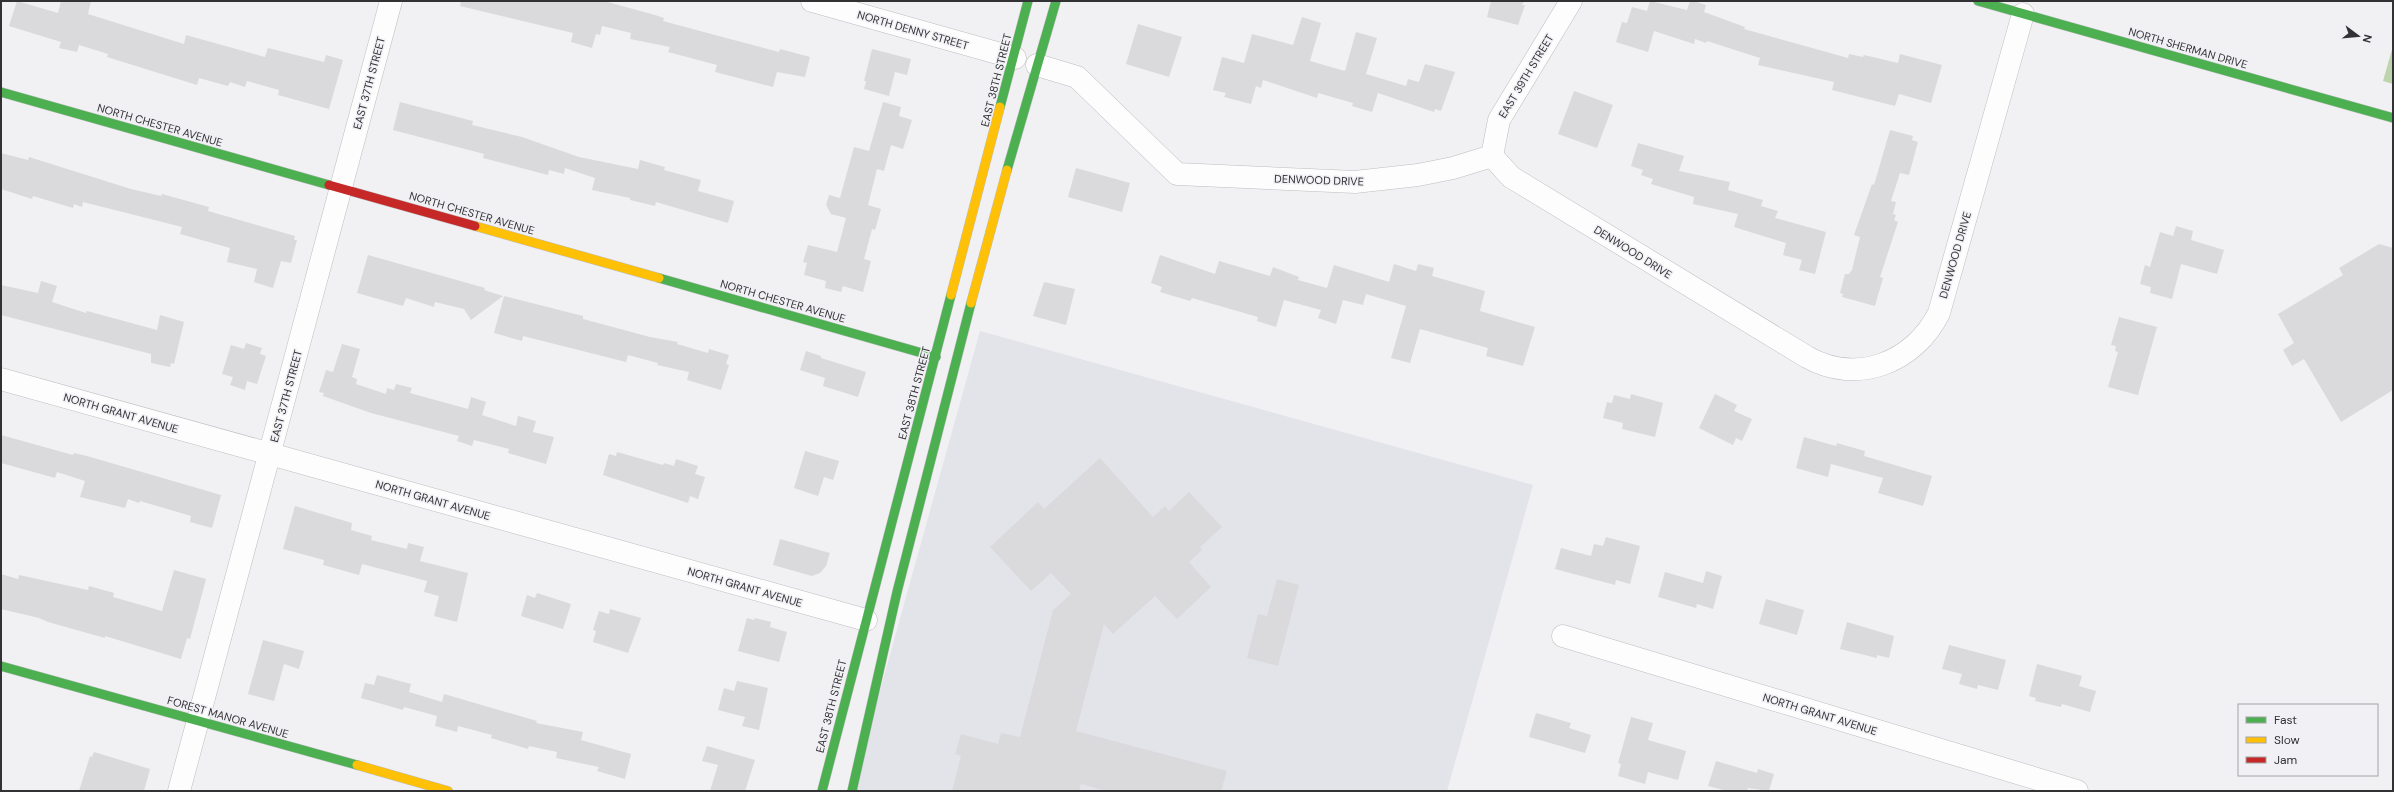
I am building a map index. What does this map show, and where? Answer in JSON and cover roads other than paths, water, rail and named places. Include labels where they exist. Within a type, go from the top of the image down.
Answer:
[{"type":"main road","name":"EAST 38TH STREET","points":[[822,791],[1015,58],[1028,1]]},
{"type":"main road","points":[[852,791],[874,686],[955,362],[1056,1]]},
{"type":"main road","name":"NORTH SHERMAN DRIVE","points":[[1978,1],[2393,118]]},
{"type":"main road","name":"NORTH CHESTER AVENUE","points":[[1,92],[936,357]]},
{"type":"main road","name":"FOREST MANOR AVENUE","points":[[1,666],[448,791]]},
{"type":"street","name":"EAST 37TH STREET","points":[[179,791],[271,455],[391,1]]},
{"type":"street","name":"NORTH DENNY STREET","points":[[812,1],[1015,58]]},
{"type":"street","name":"EAST 39TH STREET","points":[[1492,156],[1499,120],[1571,1]]},
{"type":"street","name":"DENWOOD DRIVE","points":[[1037,65],[1077,77],[1177,174],[1355,182],[1424,174],[1492,156],[1512,177],[1807,357],[1824,365],[1841,369],[1869,369],[1887,364],[1911,350],[1924,337],[1938,313],[2023,14]]},
{"type":"street","name":"NORTH GRANT AVENUE","points":[[1,379],[866,620]]},
{"type":"street","name":"NORTH GRANT AVENUE","points":[[1563,636],[2077,791]]}]
